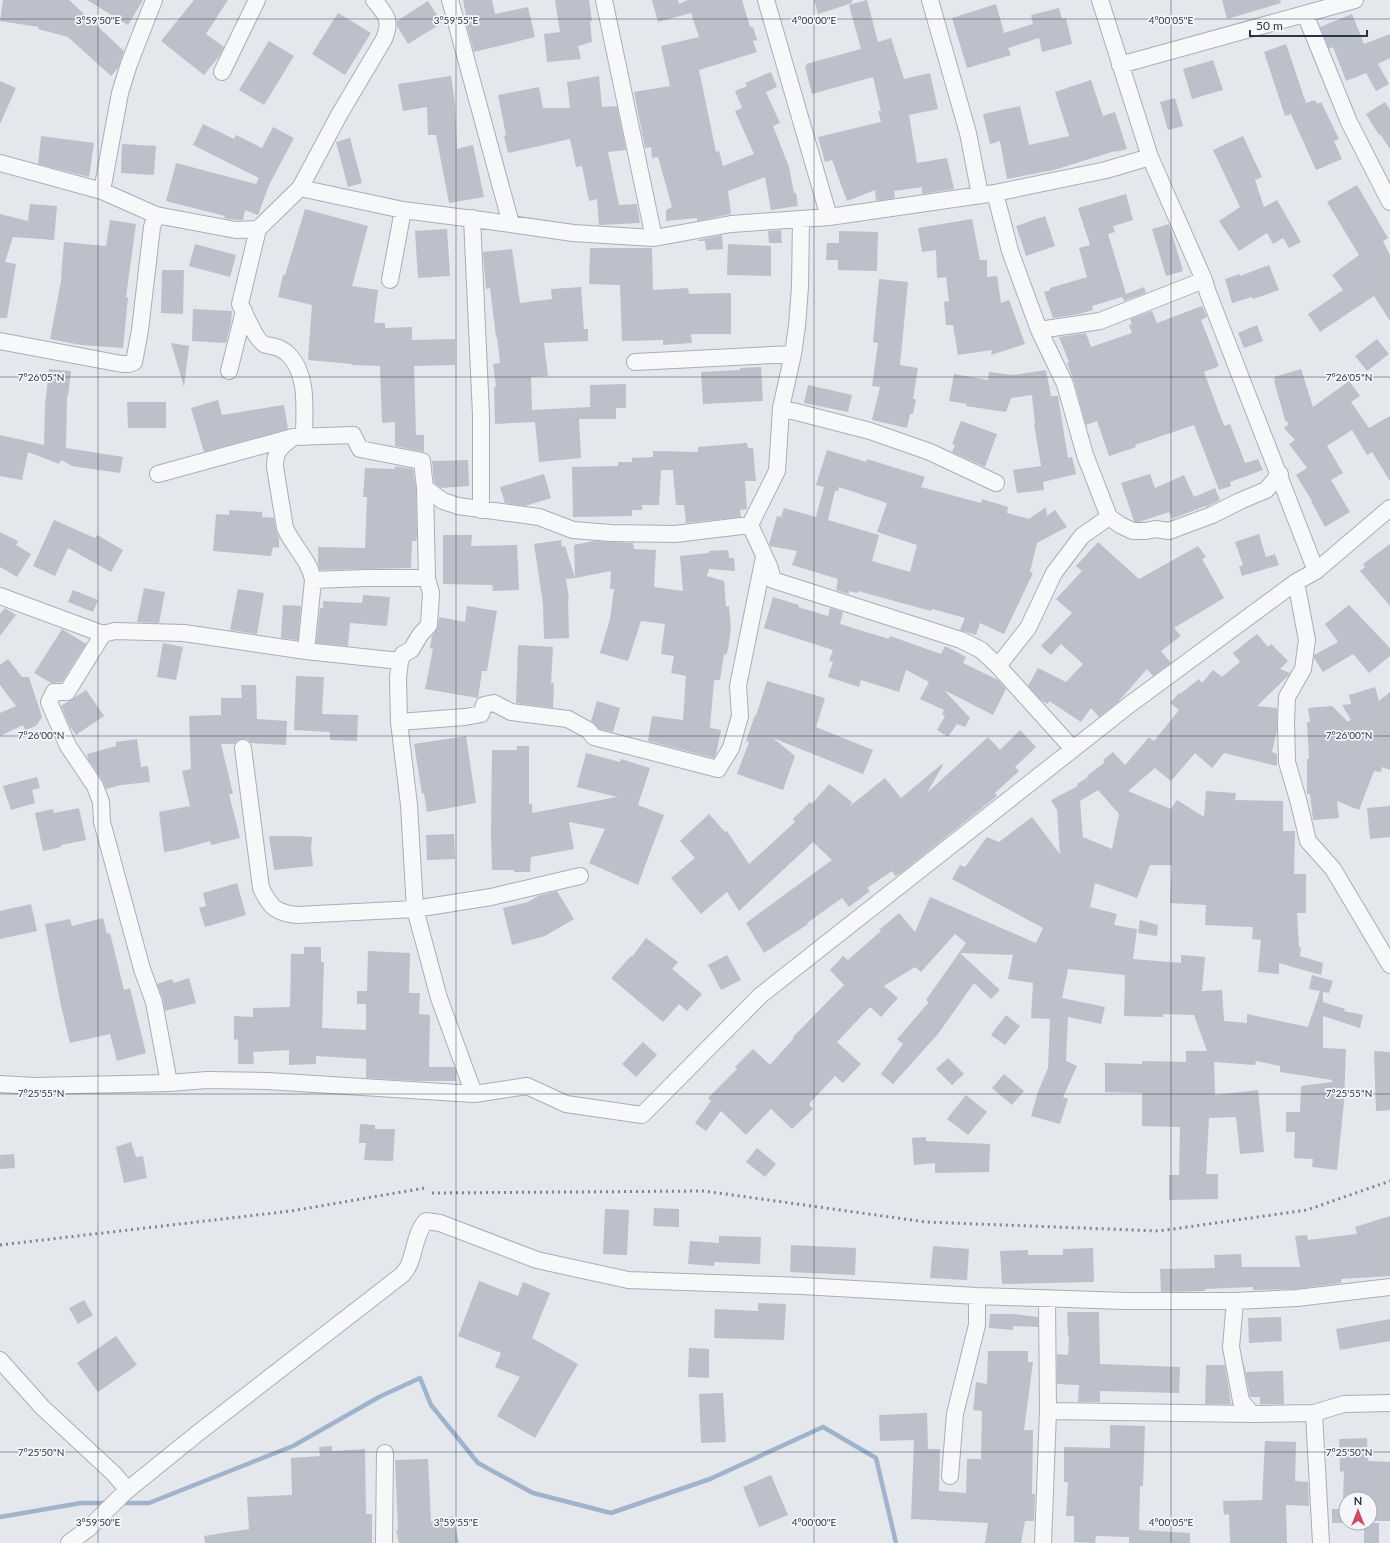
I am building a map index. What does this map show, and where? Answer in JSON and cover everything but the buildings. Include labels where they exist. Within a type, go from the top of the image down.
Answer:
[{"type":"street","points":[[102,191],[120,93],[129,64],[154,0]]},
{"type":"street","points":[[222,72],[256,0]]},
{"type":"street","points":[[306,651],[313,580],[312,572],[289,537],[285,528],[275,457],[279,448],[298,437],[305,399],[301,375],[295,363],[288,354],[279,347],[262,343],[240,304],[258,229],[300,188],[339,115],[386,34],[388,29],[388,18],[374,0]]},
{"type":"street","points":[[450,0],[510,224]]},
{"type":"street","points":[[604,0],[654,238]]},
{"type":"street","points":[[766,0],[829,217]]},
{"type":"street","points":[[930,0],[987,194],[1039,330],[1065,384],[1085,455],[1109,517],[1120,525],[1133,530],[1146,531],[1156,529],[1169,531],[1212,515],[1266,490],[1280,474]]},
{"type":"street","points":[[1100,0],[1150,157],[1204,280],[1280,474],[1316,571]]},
{"type":"street","points":[[1120,65],[1356,0]]},
{"type":"street","points":[[1305,14],[1349,122],[1390,202]]},
{"type":"street","points":[[300,188],[403,210],[472,218],[573,233],[654,238],[731,224],[829,217],[987,194],[1106,170],[1150,157]]},
{"type":"street","points":[[0,163],[102,191],[156,215],[236,230],[258,229]]},
{"type":"street","points":[[390,280],[403,210]]},
{"type":"street","points":[[0,341],[122,364],[134,362],[140,330],[152,227],[156,215]]},
{"type":"street","points":[[472,218],[481,415],[481,510]]},
{"type":"street","points":[[801,220],[800,286],[793,354],[781,408],[776,471],[750,525],[773,580],[961,640],[981,650],[998,666],[1073,749]]},
{"type":"street","points":[[1039,330],[1100,321],[1204,280]]},
{"type":"street","points":[[229,371],[244,311]]},
{"type":"street","points":[[635,362],[793,354]]},
{"type":"street","points":[[781,408],[870,431],[930,452],[996,483]]},
{"type":"street","points":[[158,474],[298,437],[353,435],[360,449],[422,461],[425,488],[427,578],[431,594],[429,625],[420,635],[411,650],[403,654],[400,661],[398,678],[399,722],[409,805],[414,910],[439,998],[474,1094]]},
{"type":"street","points":[[425,488],[443,501],[458,506],[539,517],[573,530],[611,533],[674,534],[750,525]]},
{"type":"street","points":[[426,515],[443,501]]},
{"type":"street","points":[[0,1084],[34,1086],[169,1083],[207,1080],[268,1081],[474,1094],[527,1086],[566,1104],[642,1115],[760,995],[1129,705],[1296,582],[1316,571],[1390,508]]},
{"type":"street","points":[[998,666],[1028,628],[1054,573],[1082,536],[1109,517]]},
{"type":"street","points":[[399,722],[465,717],[481,714],[484,705],[494,703],[510,712],[568,719],[588,730],[594,737],[718,769],[731,748],[740,716],[738,686],[764,557]]},
{"type":"street","points":[[313,580],[427,578]]},
{"type":"street","points":[[1296,582],[1307,640],[1303,669],[1287,697],[1287,762],[1308,841],[1333,869],[1390,965]]},
{"type":"street","points":[[0,596],[103,634],[115,631],[184,634],[306,651],[400,661]]},
{"type":"street","points":[[103,634],[67,692],[54,692],[49,702],[68,746],[95,786],[101,802],[104,830],[142,968],[154,1002],[169,1083]]},
{"type":"street","points":[[243,748],[261,888],[267,902],[275,909],[285,914],[297,915],[414,910],[491,897],[580,876]]},
{"type":"street","points":[[69,1543],[89,1528],[127,1491],[198,1433],[402,1276],[410,1264],[413,1249],[421,1226],[426,1221],[440,1223],[537,1260],[628,1280],[802,1286],[977,1296],[1126,1301],[1234,1301],[1297,1298],[1390,1287]]},
{"type":"street","points":[[950,1476],[955,1414],[977,1325],[977,1296]]},
{"type":"street","points":[[1043,1543],[1048,1411],[1047,1298]]},
{"type":"street","points":[[1234,1301],[1231,1347],[1242,1401],[1252,1414]]},
{"type":"street","points":[[0,1360],[42,1407],[113,1473],[127,1491]]},
{"type":"street","points":[[1048,1411],[1252,1414],[1314,1413],[1344,1404],[1390,1403]]},
{"type":"street","points":[[1314,1413],[1320,1543]]},
{"type":"street","points":[[384,1543],[385,1453]]},
{"type":"waterway","points":[[120,1503],[149,1503],[293,1446],[379,1397],[420,1378],[431,1405],[478,1463],[533,1493],[611,1513],[710,1479],[823,1427],[876,1458],[896,1543]]},
{"type":"waterway","points":[[0,1517],[81,1503],[107,1503]]},
{"type":"railway","points":[[432,1193],[704,1191],[926,1222],[1159,1231],[1307,1210],[1390,1181]]},
{"type":"railway","points":[[0,1245],[291,1211],[425,1188]]}]
